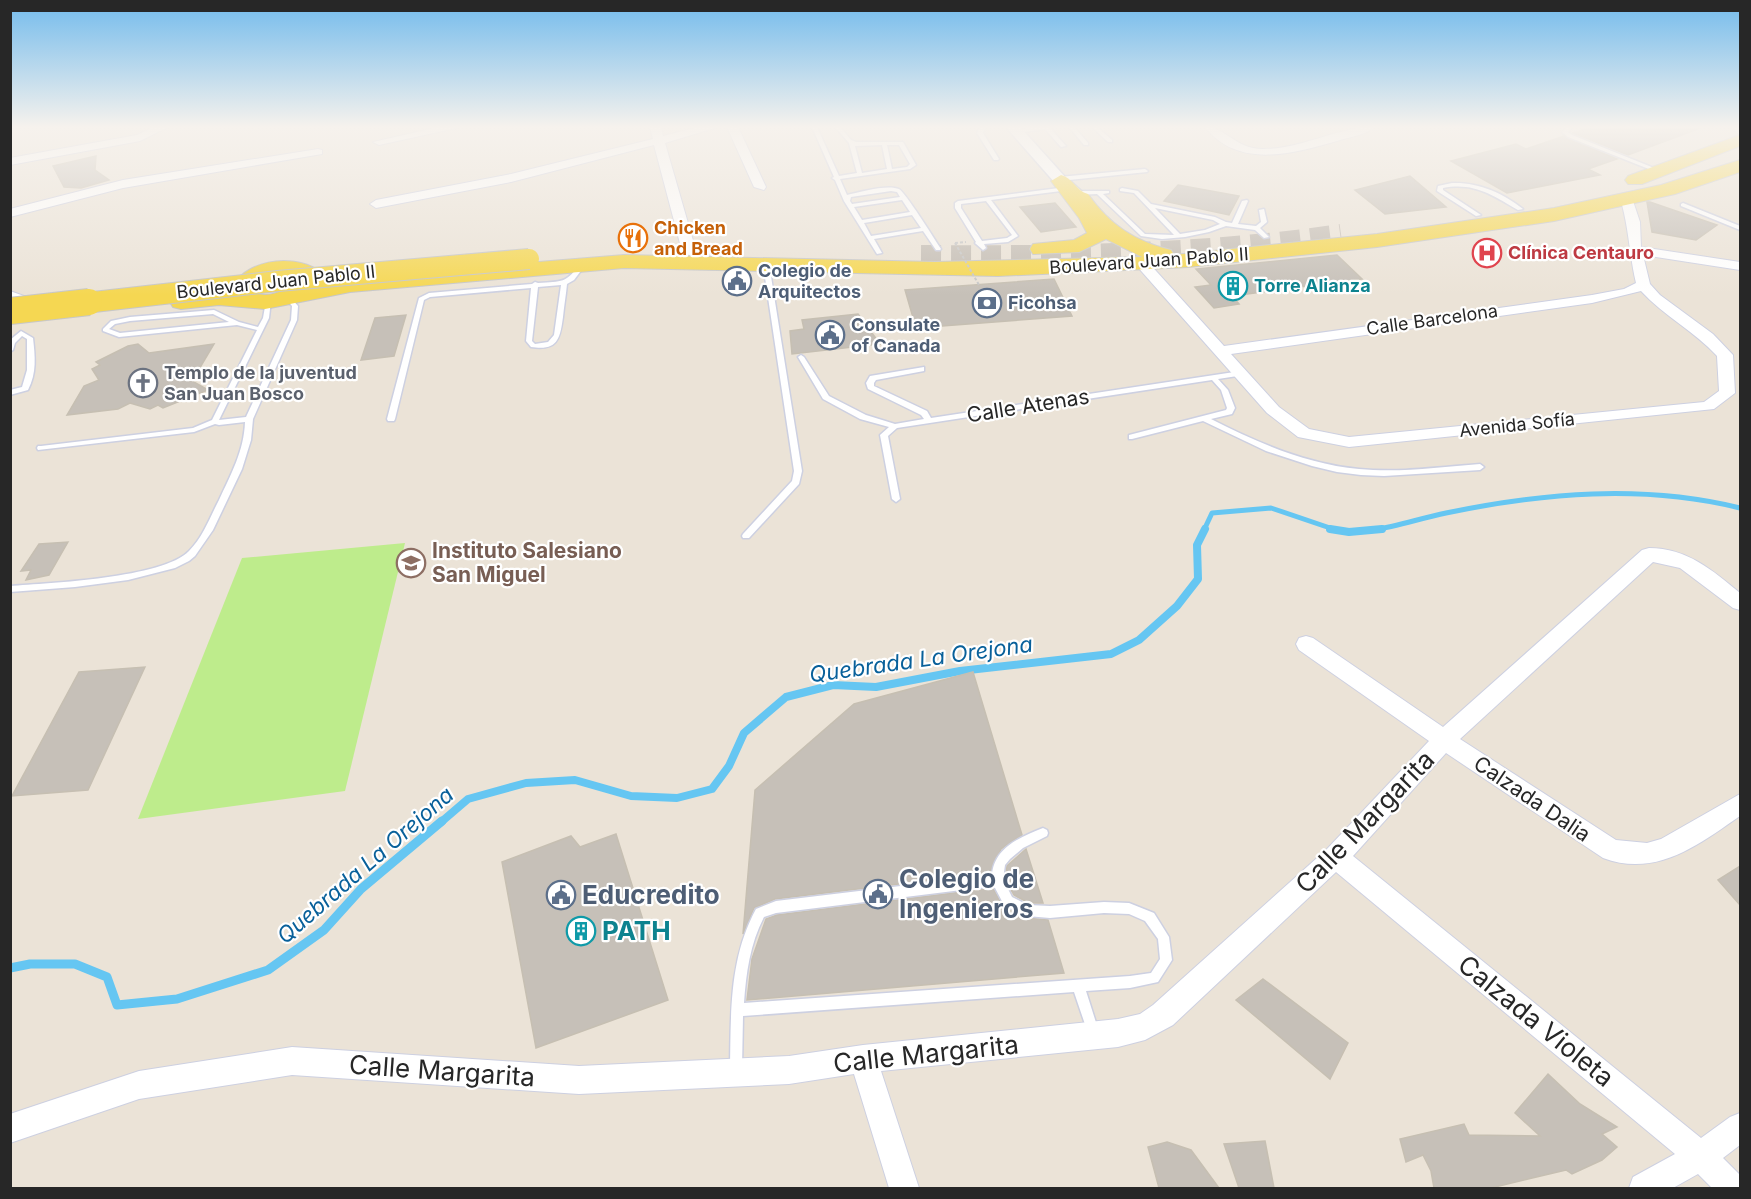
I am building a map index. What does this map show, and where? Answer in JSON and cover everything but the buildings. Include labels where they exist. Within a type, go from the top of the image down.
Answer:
[{"type":"main road","name":"Boulevard Juan Pablo II","points":[[1603,191],[1626,183]]},
{"type":"main road","name":"Boulevard Juan Pablo II","points":[[1341,234],[1478,221],[1520,209],[1650,183]]},
{"type":"main road","name":"Boulevard Juan Pablo II","points":[[1635,196],[1668,183]]},
{"type":"main road","name":"Boulevard Juan Pablo II","points":[[15,303],[224,281],[265,272],[299,268],[340,270],[542,250],[766,264],[933,270],[1142,264],[1383,240],[1478,221],[1635,196],[1694,183]]},
{"type":"main road","name":"Boulevard Juan Pablo II","points":[[10,321],[219,298],[274,299],[332,287],[583,264],[689,251],[957,247],[1066,248],[1090,242],[1098,236],[1099,231],[1074,189]]},
{"type":"main road","points":[[1074,189],[1087,207],[1121,242],[1149,253],[1177,256],[1478,221]]},
{"type":"main road","points":[[1074,189],[1121,233],[1144,242],[1261,232],[1410,226]]},
{"type":"main road","name":"Boulevard Juan Pablo II","points":[[15,303],[535,259],[645,255]]},
{"type":"main road","points":[[265,272],[246,281],[241,287],[243,297],[274,299],[311,281],[310,275],[299,268]]},
{"type":"street","points":[[10,213],[129,183]]},
{"type":"street","points":[[376,204],[485,183]]},
{"type":"street","points":[[671,183],[689,251]]},
{"type":"street","points":[[758,183],[760,187]]},
{"type":"street","points":[[1068,183],[1074,189]]},
{"type":"street","points":[[1635,196],[1635,250],[1643,285]]},
{"type":"street","points":[[1635,250],[1740,266]]},
{"type":"street","name":"Avenida Sofía","points":[[1142,264],[1274,410],[1304,433],[1349,442],[1708,406],[1726,393],[1733,356],[1655,298],[1643,285]]},
{"type":"street","name":"Calle Barcelona","points":[[1220,351],[1593,299],[1628,292],[1643,285]]},
{"type":"street","name":"Calle Margarita","points":[[10,1129],[139,1085],[292,1061],[579,1080],[789,1070],[863,1059],[1094,1036],[1145,1026],[1163,1015],[1336,857],[1444,740],[1649,555],[1664,554],[1682,559],[1740,603]]},
{"type":"street","name":"Calzada Dalia","points":[[1306,644],[1596,842],[1626,855],[1644,855],[1674,847],[1740,804]]},
{"type":"street","name":"Calzada Violeta","points":[[1336,857],[1701,1156],[1732,1188]]},
{"type":"street","points":[[863,1059],[904,1188]]},
{"type":"street","points":[[1644,1188],[1701,1156],[1740,1127]]},
{"type":"lane","points":[[838,183],[860,222],[871,248],[926,229]]},
{"type":"lane","points":[[957,247],[957,205],[961,202],[1074,189],[1098,183]]},
{"type":"lane","points":[[1478,221],[1440,191],[1440,187],[1469,183],[1490,191],[1520,209]]},
{"type":"lane","points":[[846,198],[891,189],[899,190],[926,229],[957,247],[1008,240],[1015,236],[987,199]]},
{"type":"lane","points":[[1074,189],[1107,192]]},
{"type":"lane","points":[[1074,189],[1130,224],[1139,234],[1147,236],[1178,235],[1213,230],[1225,224]]},
{"type":"lane","points":[[1122,190],[1132,190],[1178,235]]},
{"type":"lane","points":[[850,206],[905,198]]},
{"type":"lane","points":[[1136,203],[1142,199]]},
{"type":"lane","points":[[1233,226],[1245,201]]},
{"type":"lane","points":[[1148,205],[1215,219],[1225,224],[1261,232],[1264,222],[1262,210]]},
{"type":"lane","points":[[1683,205],[1740,228]]},
{"type":"lane","points":[[860,222],[915,213]]},
{"type":"lane","points":[[1129,213],[1130,224]]},
{"type":"lane","points":[[1121,225],[1130,224]]},
{"type":"lane","points":[[391,419],[422,299],[429,295],[564,283],[572,279],[583,264]]},
{"type":"lane","points":[[746,536],[796,482],[798,471],[766,264]]},
{"type":"lane","points":[[535,284],[529,341],[533,346],[546,346],[555,340],[557,335],[564,283]]},
{"type":"lane","points":[[10,589],[164,570],[187,558],[200,541],[240,467],[249,438],[249,419],[294,320],[295,306],[274,299],[215,421]]},
{"type":"lane","points":[[237,323],[119,335],[105,330],[113,322],[130,318],[214,312],[237,323],[260,329]]},
{"type":"lane","points":[[10,350],[12,342],[21,333],[30,338],[31,360],[28,383],[20,390],[10,393]]},
{"type":"lane","points":[[801,357],[826,397],[863,417],[895,426]]},
{"type":"lane","points":[[921,369],[873,378],[870,382],[871,387],[924,413],[929,421]]},
{"type":"lane","name":"Calle Atenas","points":[[895,426],[1240,373]]},
{"type":"lane","points":[[1132,437],[1224,415],[1231,408],[1224,390],[1214,378]]},
{"type":"lane","points":[[41,448],[194,429],[215,421],[219,423],[249,419]]},
{"type":"lane","points":[[1205,419],[1244,440],[1273,451],[1340,469],[1383,473],[1480,467]]},
{"type":"lane","points":[[895,426],[884,435],[896,499]]},
{"type":"lane","points":[[738,1010],[1078,986],[1154,978],[1166,960],[1162,937],[1151,919],[1133,910],[1112,906],[1040,913],[1022,911],[1008,898],[997,880],[997,873],[1009,850],[1043,833]]},
{"type":"lane","points":[[736,1071],[738,1010],[746,942],[759,913],[776,908],[997,880]]},
{"type":"lane","points":[[1078,986],[1094,1036]]},
{"type":"path","points":[[957,247],[979,285]]},
{"type":"green space","points":[[405,543],[345,791],[138,819],[242,558]]},
{"type":"waterway","name":"Quebrada La Orejona","points":[[1376,530],[1482,506],[1556,496],[1593,494],[1666,496],[1740,508]]},
{"type":"waterway","name":"Quebrada La Orejona","points":[[1204,530],[1212,513],[1271,508],[1336,530]]},
{"type":"waterway","name":"Quebrada La Orejona","points":[[440,823],[468,799],[526,783],[575,780],[631,796],[677,798],[712,789],[729,766],[744,733],[786,697],[833,685],[876,687],[960,671],[1111,654],[1139,640],[1177,606],[1198,579],[1197,545],[1205,529]]},
{"type":"waterway","name":"Quebrada La Orejona","points":[[1330,529],[1336,530]]},
{"type":"waterway","name":"Quebrada La Orejona","points":[[1376,530],[1382,529]]},
{"type":"waterway","name":"Quebrada La Orejona","points":[[1336,530],[1349,532],[1376,530]]},
{"type":"waterway","name":"Quebrada La Orejona","points":[[10,968],[30,964],[75,964],[107,977],[117,1005],[177,999],[268,970],[324,930],[361,889],[442,821]]},
{"type":"tunnel","points":[[921,255],[1026,255],[1184,250],[1341,234]]},
{"type":"place","name":"Chicken and Bread","points":[[633,238]]},
{"type":"place","name":"Clínica Centauro","points":[[1487,253]]},
{"type":"place","name":"Colegio de Arquitectos","points":[[737,281]]},
{"type":"place","name":"Torre Alianza","points":[[1233,286]]},
{"type":"place","name":"Ficohsa","points":[[987,303]]},
{"type":"place","name":"Consulate of Canada","points":[[830,335]]},
{"type":"place","name":"Templo de la juventud San Juan Bosco","points":[[143,383]]},
{"type":"place","name":"Instituto Salesiano San Miguel","points":[[411,563]]},
{"type":"place","name":"Colegio de Ingenieros","points":[[878,894]]},
{"type":"place","name":"Educredito","points":[[561,895]]},
{"type":"place","name":"PATH","points":[[581,931]]}]
